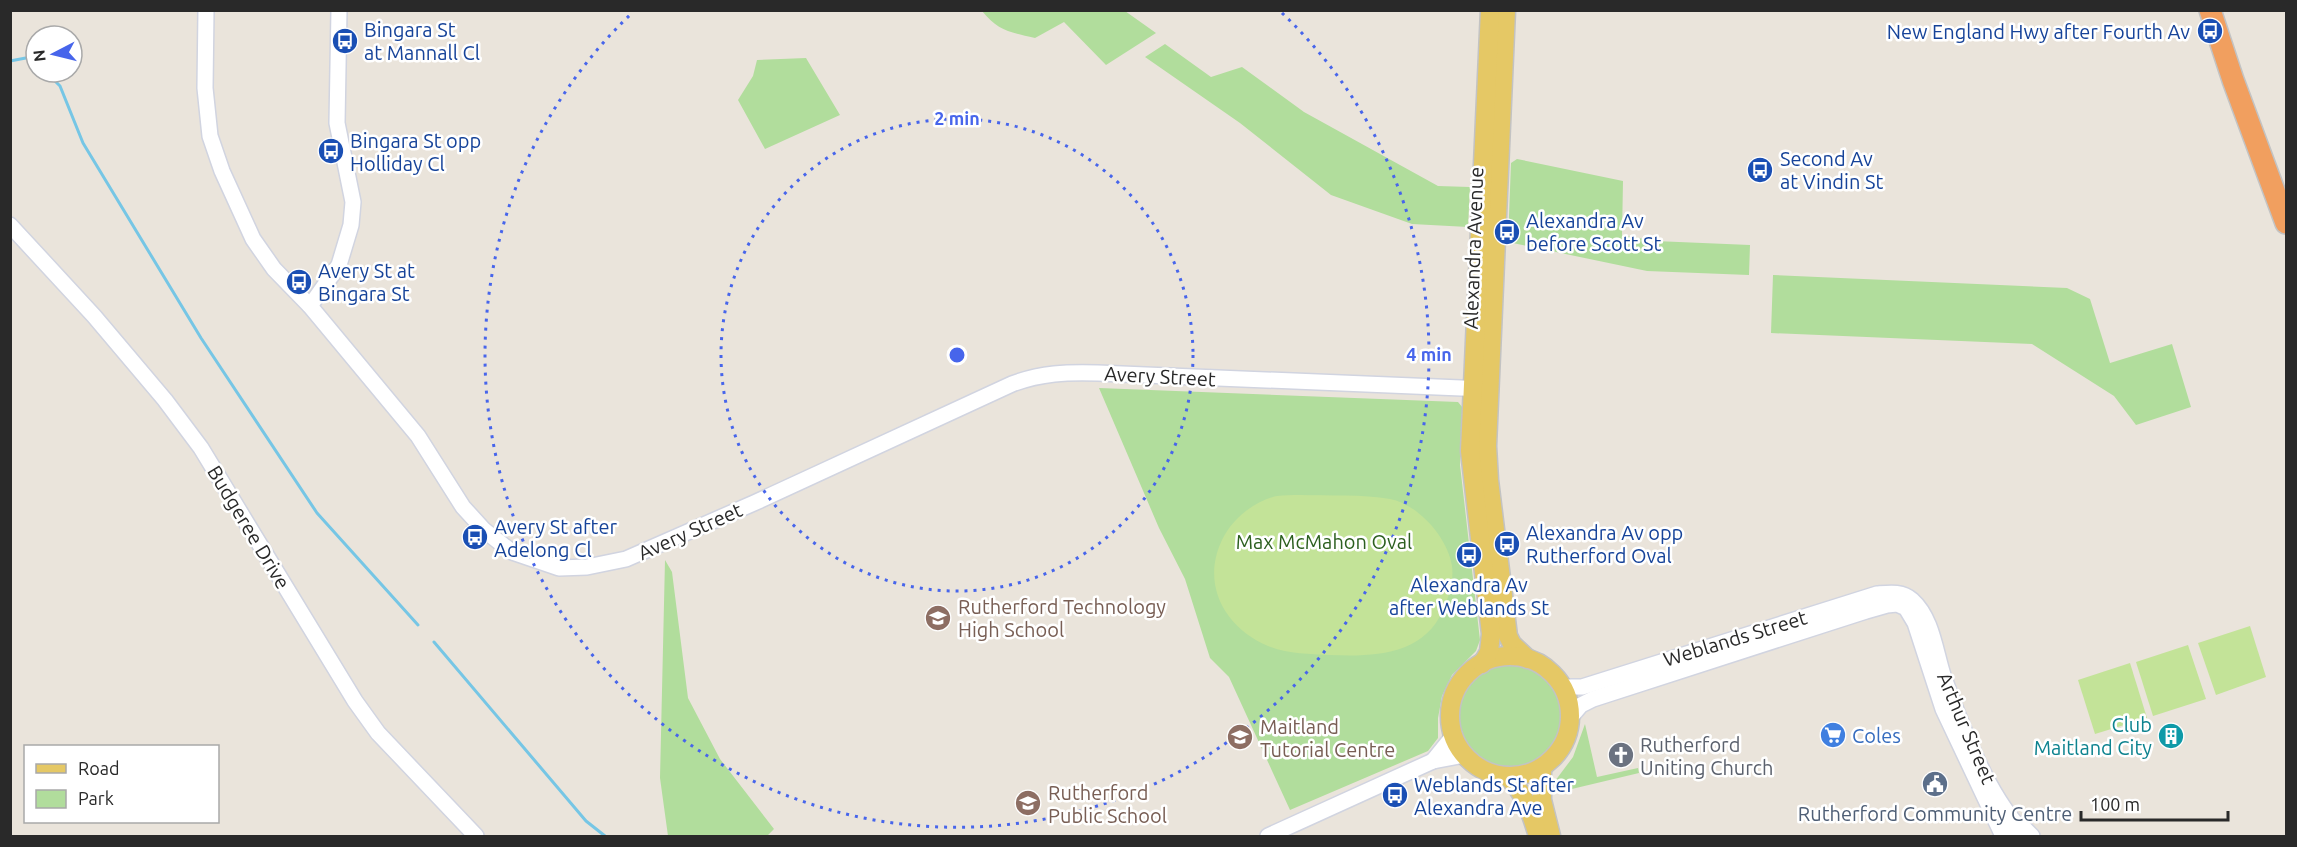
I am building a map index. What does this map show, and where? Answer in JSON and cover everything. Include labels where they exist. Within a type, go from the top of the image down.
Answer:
[{"type":"highway","points":[[2210,10],[2233,80],[2286,223]]},
{"type":"highway","points":[[2223,10],[2286,191]]},
{"type":"main road","name":"Alexandra Avenue","points":[[1490,10],[1481,389],[1487,461],[1508,636],[1512,644],[1528,659]]},
{"type":"main road","name":"Alexandra Avenue","points":[[1482,664],[1489,652],[1491,634],[1471,467],[1481,389],[1506,10]]},
{"type":"main road","points":[[1506,656],[1528,659],[1548,670],[1563,687],[1570,718],[1565,741],[1542,768],[1525,775],[1507,776],[1484,770],[1465,755],[1454,735],[1451,714],[1456,692],[1468,674],[1482,664],[1506,656]]},
{"type":"main road","points":[[1542,768],[1542,800],[1551,837]]},
{"type":"main road","points":[[1507,776],[1526,799],[1538,837]]},
{"type":"street","name":"Avery Street","points":[[206,10],[206,112],[210,136],[222,171],[253,239],[274,269],[310,306],[418,436],[463,507],[484,530],[512,552],[559,568],[588,567],[626,560],[1012,384],[1057,372],[1481,389]]},
{"type":"street","points":[[310,306],[339,265],[351,225],[353,202],[337,123],[339,10]]},
{"type":"street","name":"Budgeree Drive","points":[[10,225],[94,316],[171,408],[201,448],[355,701],[378,733],[476,837]]},
{"type":"street","name":"Weblands Street","points":[[1563,687],[1582,687],[1877,594],[1898,593],[1907,602]]},
{"type":"street","name":"Weblands Street","points":[[1570,718],[1581,705],[1632,686],[1866,611],[1907,602]]},
{"type":"street","name":"Arthur Street","points":[[1907,602],[1920,609],[1927,621],[1960,723],[2003,809],[2018,826],[2027,829],[2032,837]]},
{"type":"street","name":"Arthur Street","points":[[1907,602],[1943,709],[2003,836]]},
{"type":"street","points":[[1433,761],[1454,735]]},
{"type":"street","points":[[1268,837],[1433,761],[1465,755]]},
{"type":"street","points":[[2003,836],[2008,830],[2018,826]]},
{"type":"green space","points":[[982,11],[1125,11],[1156,33],[1106,65],[1064,22],[1035,38],[999,27]]},
{"type":"green space","points":[[1165,44],[1211,77],[1242,67],[1304,112],[1438,186],[1470,187],[1468,227],[1412,224],[1331,195],[1240,123],[1145,57]]},
{"type":"green space","points":[[806,58],[840,115],[765,149],[738,100],[753,76],[757,60]]},
{"type":"green space","points":[[1517,159],[1623,181],[1622,235],[1655,241],[1750,245],[1749,275],[1647,271],[1508,242],[1511,163]]},
{"type":"green space","points":[[1773,275],[2067,288],[2090,299],[2110,363],[2172,344],[2191,407],[2136,425],[2114,396],[2032,344],[1771,333]]},
{"type":"green space","name":"Max McMahon Oval","points":[[1099,388],[1458,402],[1463,408],[1460,465],[1480,640],[1476,651],[1452,675],[1442,696],[1438,718],[1438,738],[1428,751],[1290,810],[1229,677],[1210,658],[1185,579],[1159,528]]},
{"type":"green space","points":[[1277,496],[1390,499],[1411,508],[1430,524],[1445,544],[1452,566],[1452,577],[1443,610],[1424,636],[1410,645],[1380,654],[1299,653],[1268,646],[1239,628],[1229,616],[1216,588],[1214,572],[1216,556],[1222,540],[1238,518],[1260,502]]},
{"type":"green space","points":[[665,560],[672,572],[688,698],[720,759],[774,829],[767,836],[668,836],[660,778]]},
{"type":"green space","points":[[2250,626],[2266,677],[2216,695],[2198,643]]},
{"type":"green space","points":[[2188,645],[2206,699],[2153,716],[2136,662]]},
{"type":"green space","points":[[2130,663],[2147,718],[2095,734],[2078,680]]},
{"type":"green space","points":[[1510,665],[1530,669],[1548,680],[1559,698],[1563,718],[1559,738],[1548,756],[1530,767],[1510,771],[1490,767],[1472,756],[1461,738],[1457,718],[1461,698],[1472,680],[1490,669]]},
{"type":"green space","points":[[1585,724],[1597,777],[1638,768],[1639,773],[1555,793],[1555,781],[1573,757]]},
{"type":"waterway","points":[[10,61],[24,58]]},
{"type":"waterway","points":[[58,84],[83,143],[201,338],[317,513],[418,625]]},
{"type":"waterway","points":[[434,642],[586,821],[605,836]]},
{"type":"place","name":"New England Hwy after Fourth Av","points":[[2210,31]]},
{"type":"place","name":"Bingara St at Mannall Cl","points":[[345,41]]},
{"type":"place","name":"Bingara St opp Holliday Cl","points":[[331,151]]},
{"type":"place","name":"Second Av at Vindin St","points":[[1760,170]]},
{"type":"place","name":"Alexandra Av before Scott St","points":[[1507,232]]},
{"type":"place","name":"Avery St at Bingara St","points":[[299,282]]},
{"type":"place","name":"Avery St after Adelong Cl","points":[[475,537]]},
{"type":"place","name":"Alexandra Av opp Rutherford Oval","points":[[1507,544]]},
{"type":"place","name":"Alexandra Av after Weblands St","points":[[1469,555]]},
{"type":"place","name":"Rutherford Technology High School","points":[[938,618]]},
{"type":"place","name":"Coles","points":[[1833,735]]},
{"type":"place","name":"Club Maitland City","points":[[2171,736]]},
{"type":"place","name":"Maitland Tutorial Centre","points":[[1240,737]]},
{"type":"place","name":"Rutherford Uniting Church","points":[[1621,755]]},
{"type":"place","name":"Rutherford Community Centre","points":[[1935,784]]},
{"type":"place","name":"Weblands St after Alexandra Ave","points":[[1395,795]]},
{"type":"place","name":"Rutherford Public School","points":[[1028,803]]}]
